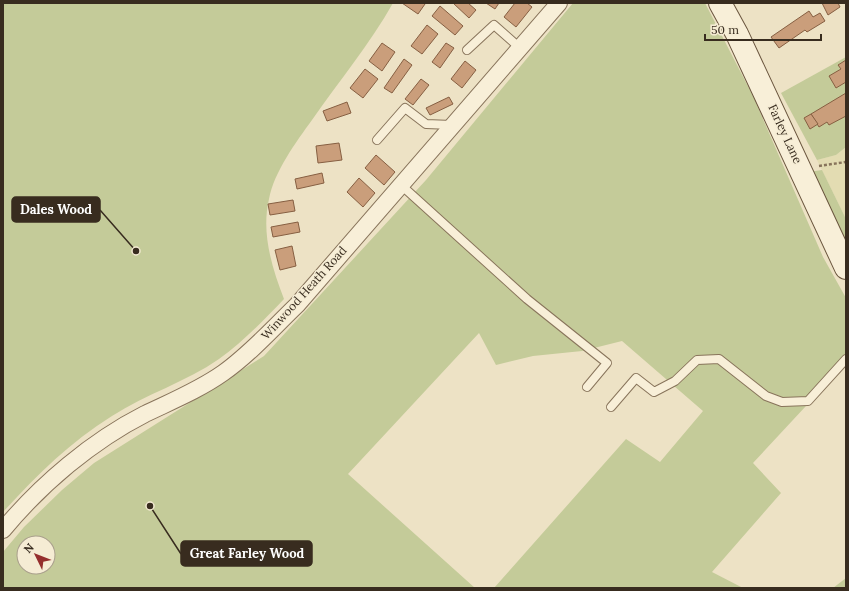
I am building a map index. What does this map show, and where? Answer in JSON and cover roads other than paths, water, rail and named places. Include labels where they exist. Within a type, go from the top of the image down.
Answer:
[{"type":"street","name":"Winwood Heath Road","points":[[3,530],[17,513],[82,455],[112,433],[138,418],[180,398],[224,373],[259,342],[297,305],[559,3]]},
{"type":"street","name":"Farley Lane","points":[[720,3],[737,34],[846,268]]},
{"type":"lane","points":[[467,50],[493,25],[520,48]]},
{"type":"lane","points":[[377,140],[405,108],[426,124],[452,125]]},
{"type":"lane","points":[[400,185],[527,299],[607,362],[586,387]]},
{"type":"lane","points":[[611,407],[636,378],[654,392],[675,381],[697,360],[719,359],[766,396],[782,402],[808,401],[846,359]]},
{"type":"place","name":"Dales Wood","points":[[136,251]]},
{"type":"place","name":"Great Farley Wood","points":[[150,506]]}]
